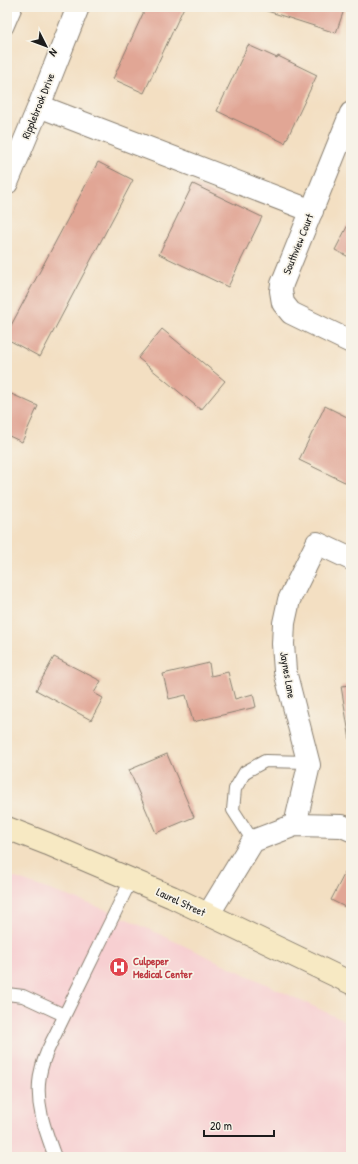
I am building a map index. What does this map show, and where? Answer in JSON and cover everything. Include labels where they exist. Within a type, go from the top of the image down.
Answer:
[{"type":"street","name":"Ripplebrook Drive","points":[[7,183],[78,7]]},
{"type":"street","points":[[39,106],[312,211]]},
{"type":"street","name":"Southview Court","points":[[351,113],[282,284],[283,303],[291,313],[351,342]]},
{"type":"street","name":"Jaynes Lane","points":[[295,825],[309,765],[285,671],[283,644],[284,623],[289,600],[317,543],[351,559]]},
{"type":"street","points":[[208,915],[253,841],[295,825],[342,826],[351,830]]},
{"type":"street","name":"Laurel Street","points":[[7,828],[48,844],[172,898],[351,983]]},
{"type":"lane","points":[[7,28],[16,7]]},
{"type":"lane","points":[[253,841],[233,810],[235,789],[244,772],[265,761],[308,762]]},
{"type":"lane","points":[[55,1157],[41,1117],[39,1101],[40,1075],[47,1052],[64,1015],[131,880]]},
{"type":"lane","points":[[7,994],[23,996],[64,1015]]},
{"type":"shaded area","name":"Culpeper Medical Center","points":[[7,875],[110,911],[351,1024],[351,1157],[7,1157]]},
{"type":"building","points":[[146,7],[184,7],[144,93],[113,79]]},
{"type":"building","points":[[261,7],[345,7],[336,33],[261,9]]},
{"type":"building","points":[[248,45],[277,58],[278,56],[317,75],[285,143],[217,111]]},
{"type":"building","points":[[98,162],[133,180],[40,357],[7,339],[7,333]]},
{"type":"building","points":[[193,184],[262,217],[228,287],[159,254]]},
{"type":"building","points":[[351,219],[351,258],[335,250]]},
{"type":"building","points":[[162,329],[225,381],[201,410],[138,358]]},
{"type":"building","points":[[7,392],[38,406],[22,442],[7,435]]},
{"type":"building","points":[[325,406],[351,419],[351,485],[299,460]]},
{"type":"building","points":[[54,657],[101,681],[94,693],[103,698],[91,720],[36,690]]},
{"type":"building","points":[[209,663],[211,676],[228,672],[235,699],[253,694],[256,707],[193,722],[186,695],[169,699],[163,674]]},
{"type":"building","points":[[351,685],[351,740],[350,740],[341,686]]},
{"type":"building","points":[[167,754],[194,817],[156,833],[129,770]]},
{"type":"building","points":[[351,861],[351,910],[331,900]]},
{"type":"place","name":"Culpeper Medical Center","points":[[119,967]]}]
